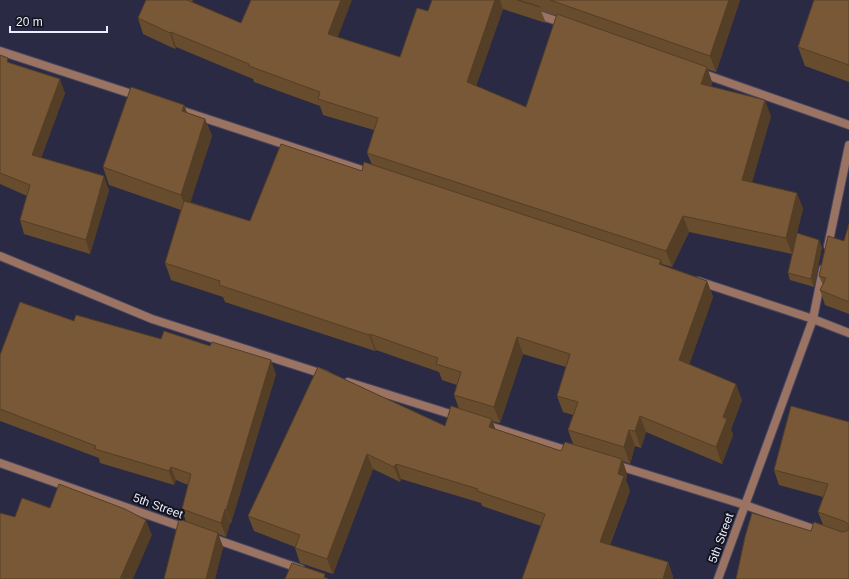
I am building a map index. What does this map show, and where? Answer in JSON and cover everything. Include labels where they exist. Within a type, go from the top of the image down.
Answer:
[{"type":"street","points":[[527,11],[572,27]]},
{"type":"street","points":[[0,50],[144,98]]},
{"type":"street","points":[[692,69],[849,125]]},
{"type":"street","points":[[167,106],[380,176]]},
{"type":"street","name":"5th Street","points":[[718,579],[813,319],[849,145]]},
{"type":"street","points":[[0,256],[152,319],[578,454]]},
{"type":"street","points":[[691,279],[813,319],[849,333]]},
{"type":"street","name":"5th Street","points":[[0,463],[309,572]]},
{"type":"street","points":[[608,463],[745,505],[827,534]]},
{"type":"building","points":[[146,0],[187,0],[241,23],[251,0],[341,0],[328,34],[400,57],[417,8],[428,11],[432,0],[495,0],[467,82],[526,107],[557,14],[707,67],[701,84],[765,100],[742,180],[797,193],[786,238],[683,216],[666,251],[367,153],[378,118],[318,99],[320,92],[249,66],[249,64],[171,32],[170,33],[138,18]]},
{"type":"building","points":[[550,0],[729,0],[710,56]]},
{"type":"building","points":[[814,0],[849,0],[849,65],[798,47]]},
{"type":"building","points":[[0,55],[8,58],[7,62],[60,79],[32,155],[104,176],[86,240],[20,220],[30,185],[0,173]]},
{"type":"building","points":[[131,87],[184,105],[182,111],[205,119],[181,195],[103,167]]},
{"type":"building","points":[[281,144],[362,171],[364,162],[661,260],[659,264],[707,281],[679,360],[736,384],[723,417],[727,419],[716,447],[640,416],[635,431],[629,430],[624,447],[568,430],[578,402],[557,396],[570,354],[517,337],[494,407],[454,395],[461,372],[436,364],[438,358],[370,334],[369,335],[219,285],[220,281],[165,263],[184,201],[250,221]]},
{"type":"building","points":[[849,224],[849,302],[820,290],[826,278],[819,276],[828,236],[844,241]]},
{"type":"building","points":[[797,233],[819,240],[811,279],[788,273]]},
{"type":"building","points":[[20,302],[74,321],[76,315],[161,339],[164,331],[210,346],[212,342],[271,360],[221,523],[182,509],[191,474],[171,467],[169,471],[95,449],[96,446],[0,409],[0,355]]},
{"type":"building","points":[[318,367],[445,426],[451,406],[492,419],[489,427],[561,451],[565,442],[622,459],[618,474],[624,476],[600,542],[668,562],[663,579],[522,579],[545,514],[477,491],[478,489],[396,464],[394,467],[367,454],[327,559],[295,548],[300,535],[248,516]]},
{"type":"building","points":[[791,406],[849,422],[849,525],[846,522],[818,512],[828,484],[774,470]]},
{"type":"building","points":[[59,484],[125,509],[146,520],[120,579],[0,579],[0,513],[15,517],[22,498],[50,508]]},
{"type":"building","points":[[752,513],[811,531],[814,522],[842,532],[847,531],[849,528],[849,579],[736,579]]},
{"type":"building","points":[[179,519],[218,533],[206,579],[164,579]]},
{"type":"building","points":[[292,563],[325,574],[324,577],[328,579],[285,579]]}]
